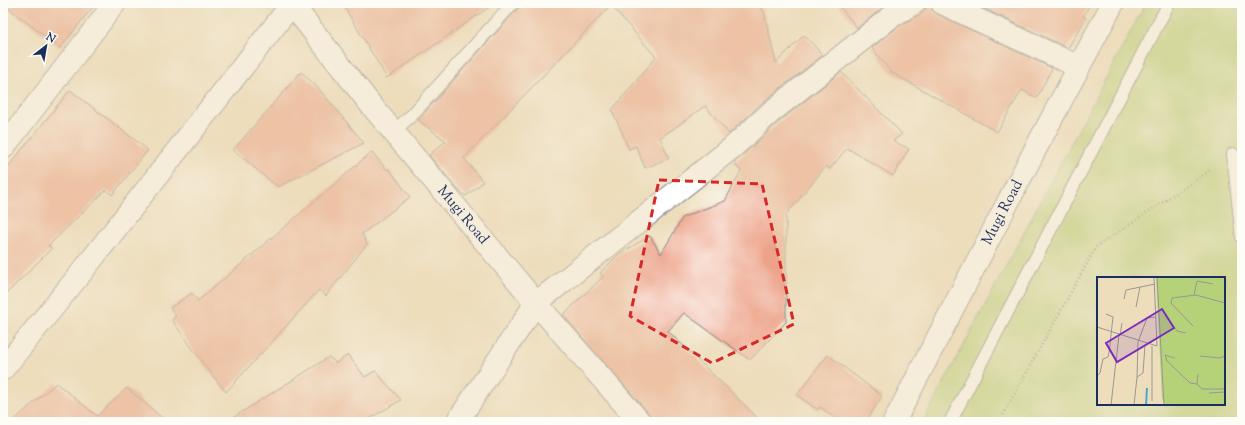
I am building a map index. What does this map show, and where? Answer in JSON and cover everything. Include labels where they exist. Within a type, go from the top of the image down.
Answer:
[{"type":"street","points":[[3,148],[115,3]]},
{"type":"street","points":[[457,422],[536,303],[733,147],[771,112],[892,16],[914,3]]},
{"type":"street","points":[[942,3],[1079,67]]},
{"type":"street","name":"Mugi Road","points":[[894,422],[1113,3]]},
{"type":"street","points":[[3,369],[297,6]]},
{"type":"street","name":"Mugi Road","points":[[297,6],[372,105],[536,303],[627,417]]},
{"type":"lane","points":[[394,131],[412,115],[513,3]]},
{"type":"lane","points":[[950,422],[1169,3]]},
{"type":"lane","points":[[1233,154],[1242,238]]},
{"type":"path","points":[[999,422],[1096,247],[1233,154]]},
{"type":"highlighted area","points":[[659,180],[762,184],[794,324],[712,363],[630,316]]},
{"type":"green space","points":[[1146,3],[1242,3],[1242,422],[923,422]]},
{"type":"building","points":[[3,3],[96,3],[60,48]]},
{"type":"building","points":[[342,3],[495,3],[387,78]]},
{"type":"building","points":[[523,3],[759,3],[764,13],[776,63],[804,35],[823,55],[763,102],[729,134],[705,106],[660,138],[669,158],[645,168],[636,146],[629,149],[612,110],[656,57],[611,5],[464,158],[483,182],[466,196],[460,192],[429,155],[446,141],[418,120]]},
{"type":"building","points":[[837,3],[889,3],[857,28]]},
{"type":"building","points":[[926,3],[930,3],[932,10],[937,14],[1052,68],[1037,98],[1022,90],[997,132],[891,72],[872,48],[899,26],[921,14],[925,9]]},
{"type":"building","points":[[972,3],[1091,3],[1083,16],[1086,18],[1068,48]]},
{"type":"building","points":[[301,72],[319,89],[364,143],[278,187],[233,150]]},
{"type":"building","points":[[841,72],[902,134],[893,141],[909,149],[893,176],[847,148],[830,169],[826,166],[785,216],[786,322],[750,360],[684,313],[668,331],[762,422],[652,422],[649,414],[563,315],[603,277],[600,273],[619,254],[650,236],[661,254],[683,217],[725,201],[741,171],[734,163],[779,122]]},
{"type":"building","points":[[70,90],[148,150],[112,195],[106,190],[48,246],[52,248],[3,297],[3,173]]},
{"type":"building","points":[[372,152],[387,170],[389,169],[410,197],[362,234],[367,244],[326,296],[319,290],[226,392],[205,366],[172,320],[176,316],[170,308],[192,293],[198,301]]},
{"type":"building","points":[[348,355],[365,377],[375,371],[401,400],[364,422],[226,422],[329,357],[336,363]]},
{"type":"building","points":[[828,355],[882,396],[866,422],[840,422],[820,407],[818,410],[797,395]]},
{"type":"building","points":[[56,383],[97,416],[127,388],[167,422],[12,422]]}]
